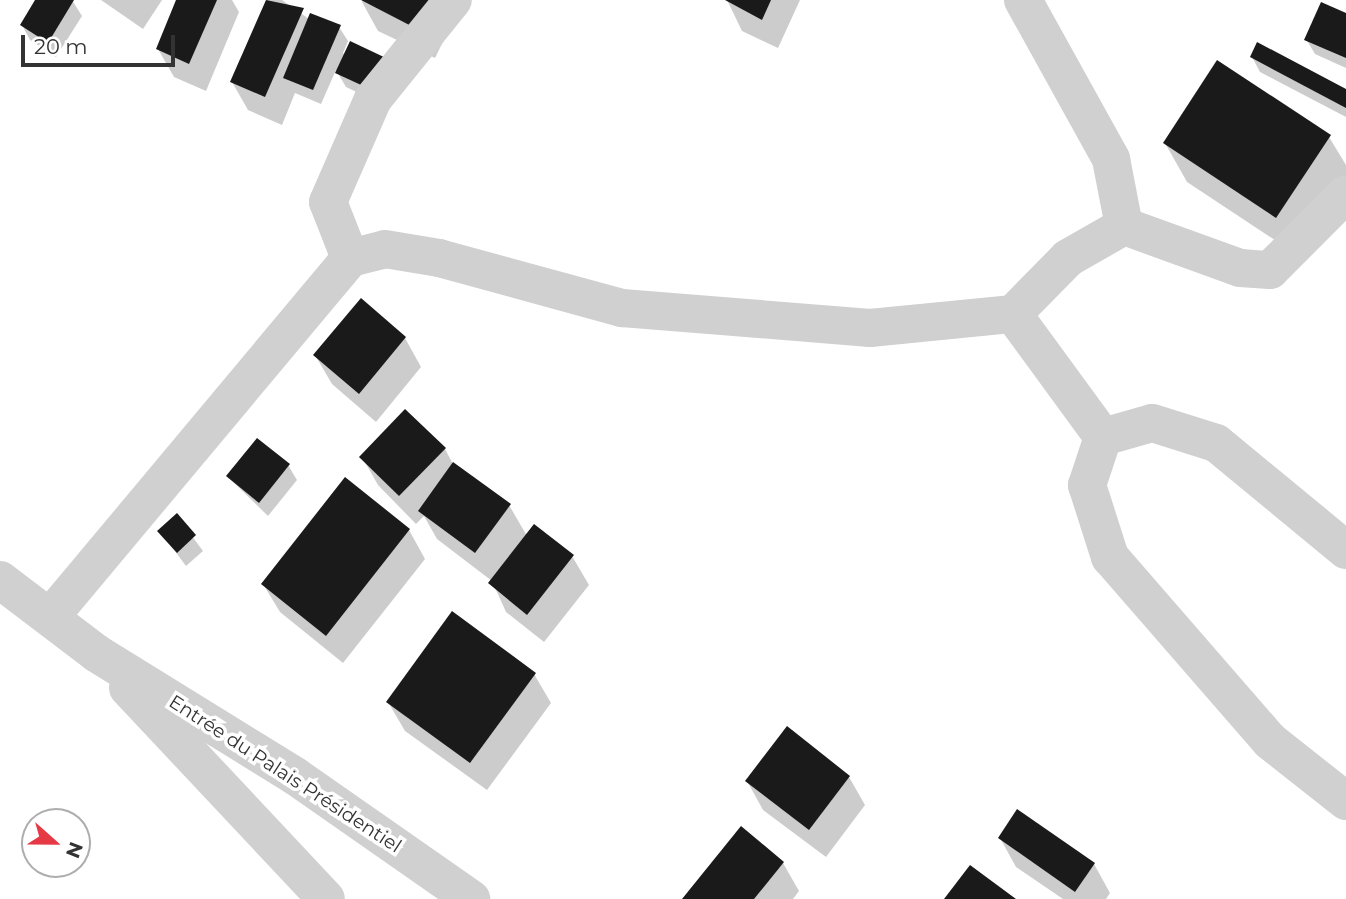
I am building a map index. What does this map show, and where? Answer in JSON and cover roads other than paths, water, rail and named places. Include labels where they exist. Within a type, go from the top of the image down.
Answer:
[{"type":"street","points":[[350,258],[328,202],[373,99],[453,0]]},
{"type":"street","points":[[1023,0],[1111,159],[1124,226]]},
{"type":"street","points":[[51,616],[350,258],[385,249],[439,258],[622,308],[870,328],[1013,314],[1068,258],[1124,226],[1240,268],[1270,270],[1346,194]]},
{"type":"street","points":[[1013,314],[1103,437]]},
{"type":"street","points":[[1103,437],[1152,423],[1216,443],[1346,550]]},
{"type":"street","points":[[1103,437],[1087,485],[1110,557],[1270,741],[1346,801]]},
{"type":"street","name":"Entrée du Palais Présidentiel","points":[[0,580],[51,616],[96,653],[326,899]]},
{"type":"street","name":"Entrée du Palais Présidentiel","points":[[96,653],[295,776],[471,899]]}]
